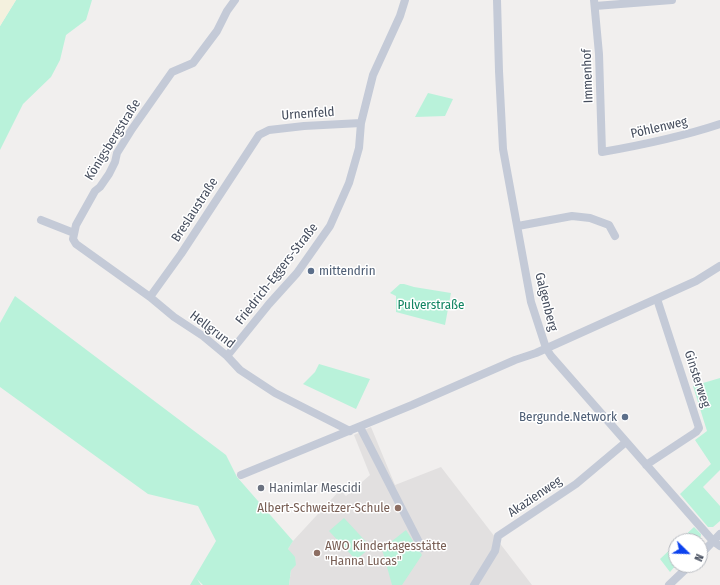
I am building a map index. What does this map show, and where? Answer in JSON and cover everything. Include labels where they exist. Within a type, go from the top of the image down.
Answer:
[{"type":"street","name":"Königsbergstraße","points":[[75,229],[96,191],[109,174],[115,162],[117,153],[132,129],[172,72],[193,63],[216,31],[235,0]]},
{"type":"street","name":"Friedrich-Eggers-Straße","points":[[227,356],[269,304],[297,273],[330,226],[349,183],[359,148],[361,126],[373,75],[400,16],[405,0]]},
{"type":"street","name":"Galgenberg","points":[[497,0],[503,149],[531,302],[546,348],[551,356],[716,544]]},
{"type":"street","points":[[595,3],[672,0]]},
{"type":"street","name":"Immenhof","points":[[595,3],[599,54],[602,152]]},
{"type":"street","name":"Pöhlenweg","points":[[602,152],[648,144],[691,134],[720,124]]},
{"type":"street","name":"Urnenfeld","points":[[259,135],[269,130],[304,126],[361,126]]},
{"type":"street","name":"Breslaustraße","points":[[150,297],[181,254],[259,135]]},
{"type":"street","points":[[518,226],[572,216],[590,218],[609,225],[615,236]]},
{"type":"street","points":[[41,220],[75,229]]},
{"type":"street","name":"Hellgrund","points":[[75,229],[73,239],[76,244],[150,297],[174,317],[203,336],[227,356],[240,370],[275,393],[350,431]]},
{"type":"street","points":[[240,475],[360,427],[515,360],[536,353],[658,299],[696,281],[720,266]]},
{"type":"street","name":"Ginsterweg","points":[[646,465],[696,432],[699,428],[658,299]]},
{"type":"street","points":[[360,427],[422,548]]},
{"type":"street","name":"Akazienweg","points":[[474,585],[495,551],[498,536],[576,484],[626,442]]},
{"type":"street","points":[[716,544],[720,534]]},
{"type":"street","points":[[669,585],[682,573]]},
{"type":"shaded area","name":"Albert-Schweitzer-Schule","points":[[371,427],[395,485],[441,467],[532,585],[289,585],[291,570],[288,549],[293,541],[340,490],[346,496],[370,475],[354,435]]},
{"type":"green space","points":[[16,0],[92,0],[86,20],[66,35],[60,60],[51,77],[23,104],[0,150],[0,26]]},
{"type":"green space","points":[[428,93],[453,99],[445,116],[415,117]]},
{"type":"green space","name":"Pulverstraße","points":[[400,284],[451,293],[445,325],[396,312],[396,296],[390,293]]},
{"type":"green space","points":[[15,296],[226,455],[237,477],[293,541],[288,549],[295,557],[296,565],[291,570],[289,585],[203,585],[197,579],[201,585],[190,585],[216,541],[198,506],[148,494],[0,387],[0,323]]},
{"type":"green space","points":[[319,364],[370,379],[356,409],[303,384],[315,372]]},
{"type":"green space","points":[[720,378],[720,470],[703,487],[720,506],[720,521],[713,527],[708,527],[680,494],[711,464],[695,440],[707,431],[693,386]]},
{"type":"green space","points":[[344,518],[371,547],[356,560],[329,531]]},
{"type":"green space","points":[[694,527],[700,533],[688,533]]},
{"type":"green space","points":[[406,530],[422,555],[402,585],[392,585],[382,549]]},
{"type":"green space","points":[[668,552],[668,569],[660,559]]},
{"type":"sand","points":[[0,0],[16,0],[0,26]]},
{"type":"place","name":"mittendrin","points":[[311,271]]},
{"type":"place","name":"Bergunde.Network","points":[[625,417]]},
{"type":"place","name":"Hanimlar Mescidi","points":[[261,488]]},
{"type":"place","name":"Albert-Schweitzer-Schule","points":[[398,508]]},
{"type":"place","name":"AWO Kindertagesstätte \"Hanna Lucas\"","points":[[317,553]]}]
